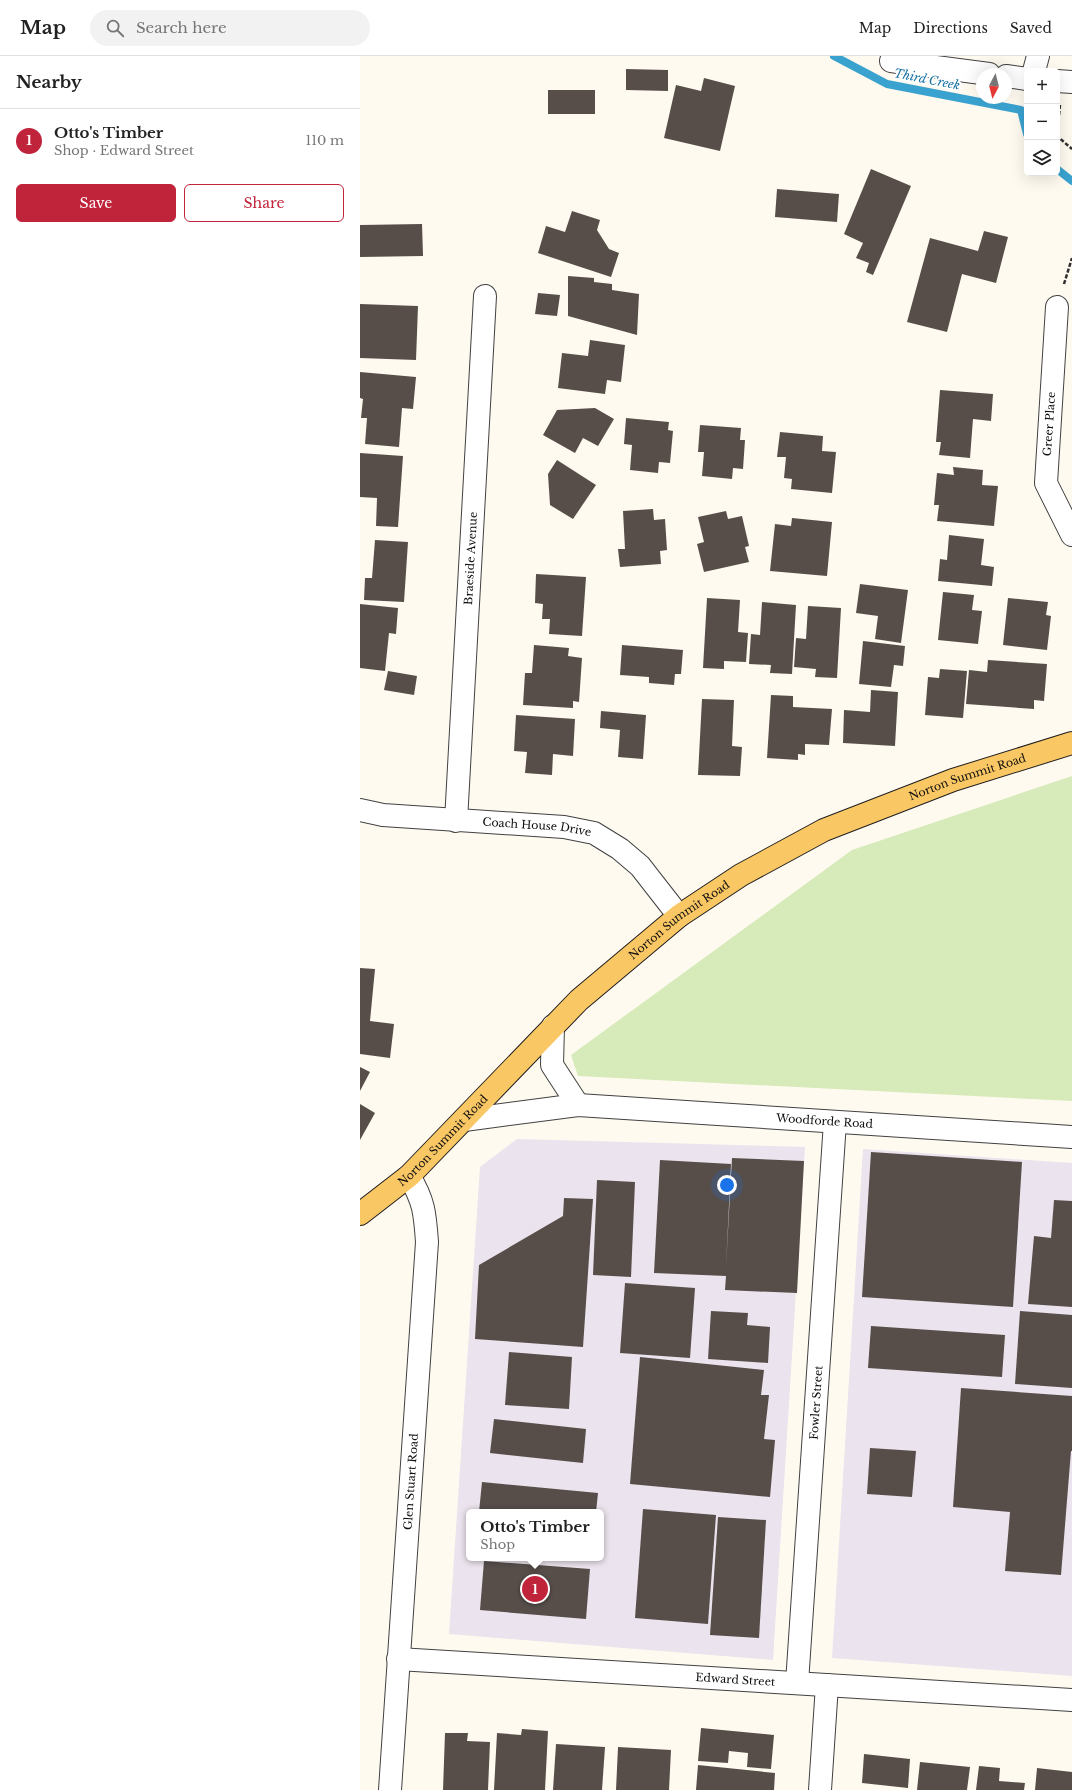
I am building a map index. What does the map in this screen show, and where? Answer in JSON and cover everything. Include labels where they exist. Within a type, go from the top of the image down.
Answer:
[{"type":"main road","name":"Norton Summit Road","points":[[360,1214],[409,1176],[579,1000],[679,916],[741,875],[824,830],[953,780],[1072,743]]},
{"type":"street","points":[[1035,68],[1038,56]]},
{"type":"street","points":[[891,61],[976,72]]},
{"type":"street","points":[[1012,77],[1024,79]]},
{"type":"street","name":"Braeside Avenue","points":[[456,821],[486,296]]},
{"type":"street","name":"Greer Place","points":[[1056,307],[1046,483],[1072,535]]},
{"type":"street","name":"Coach House Drive","points":[[360,810],[383,815],[564,827],[594,833],[620,849],[640,866],[679,916]]},
{"type":"street","points":[[553,1026],[552,1065],[578,1105]]},
{"type":"street","name":"Woodforde Road","points":[[464,1120],[578,1105],[1072,1137]]},
{"type":"street","name":"Fowler Street","points":[[797,1683],[835,1122]]},
{"type":"street","name":"Glen Stuart Road","points":[[390,1790],[427,1242],[425,1212],[420,1194],[409,1176]]},
{"type":"street","name":"Edward Street","points":[[398,1659],[1072,1700]]},
{"type":"street","points":[[820,1790],[827,1685]]},
{"type":"path","points":[[1064,81],[1057,136],[1072,149]]},
{"type":"shaded area","points":[[517,1139],[805,1147],[773,1660],[449,1634],[480,1167]]},
{"type":"shaded area","points":[[863,1149],[1072,1163],[1072,1676],[832,1658]]},
{"type":"green space","points":[[1072,776],[1072,1101],[578,1076],[571,1055],[852,850]]},
{"type":"building","points":[[626,69],[668,70],[668,91],[626,90]]},
{"type":"building","points":[[704,78],[735,86],[720,151],[664,138],[676,85],[701,91]]},
{"type":"building","points":[[548,90],[595,90],[595,114],[548,114]]},
{"type":"building","points":[[871,169],[911,186],[873,275],[866,272],[869,263],[856,258],[863,243],[844,234]]},
{"type":"building","points":[[777,189],[839,194],[837,222],[775,217]]},
{"type":"building","points":[[572,211],[600,220],[597,230],[609,249],[619,253],[611,277],[538,253],[546,226],[565,232]]},
{"type":"building","points":[[422,224],[423,256],[360,257],[360,225]]},
{"type":"building","points":[[984,231],[1008,237],[996,283],[962,274],[947,332],[907,322],[930,238],[978,251]]},
{"type":"building","points":[[568,276],[594,278],[594,282],[612,284],[612,290],[639,294],[637,335],[568,316]]},
{"type":"building","points":[[538,293],[560,295],[557,316],[535,314]]},
{"type":"building","points":[[360,304],[418,306],[416,360],[360,358]]},
{"type":"building","points":[[590,340],[625,345],[621,382],[607,380],[605,394],[558,388],[562,353],[588,356]]},
{"type":"building","points":[[360,372],[416,377],[413,409],[402,408],[399,447],[365,444],[367,418],[361,418],[363,399],[360,398]]},
{"type":"building","points":[[940,390],[993,394],[991,421],[973,419],[970,458],[939,455],[941,442],[936,442]]},
{"type":"building","points":[[595,408],[614,419],[598,446],[583,438],[575,453],[543,435],[557,410]]},
{"type":"building","points":[[626,418],[669,422],[668,430],[673,431],[670,463],[659,462],[658,473],[630,470],[632,445],[624,444]]},
{"type":"building","points":[[700,425],[741,428],[740,440],[745,440],[743,469],[733,468],[732,479],[702,476],[704,452],[698,452]]},
{"type":"building","points":[[780,432],[823,436],[822,451],[836,452],[832,493],[791,489],[792,479],[784,478],[786,457],[777,457]]},
{"type":"building","points":[[360,453],[403,456],[398,527],[376,526],[377,498],[360,497]]},
{"type":"building","points":[[557,460],[596,485],[573,519],[550,505],[548,474]]},
{"type":"building","points":[[953,467],[983,470],[982,485],[998,486],[994,526],[937,521],[939,505],[934,505],[937,473],[954,475]]},
{"type":"building","points":[[653,509],[654,520],[665,519],[667,550],[660,551],[661,564],[620,567],[618,549],[625,549],[623,511]]},
{"type":"building","points":[[726,511],[728,519],[742,516],[749,546],[745,547],[749,562],[704,572],[697,544],[704,542],[698,517]]},
{"type":"building","points":[[792,518],[832,522],[827,576],[770,571],[775,524],[791,526]]},
{"type":"building","points":[[949,535],[984,539],[981,565],[994,567],[992,586],[938,581],[940,559],[947,560]]},
{"type":"building","points":[[375,540],[408,542],[404,602],[364,600],[365,578],[372,578]]},
{"type":"building","points":[[536,574],[586,577],[582,636],[549,634],[550,619],[542,619],[543,604],[535,603]]},
{"type":"building","points":[[860,584],[908,590],[901,643],[875,639],[878,616],[856,613]]},
{"type":"building","points":[[943,592],[974,595],[972,610],[982,611],[978,644],[938,640]]},
{"type":"building","points":[[707,598],[740,600],[738,632],[748,633],[746,662],[724,661],[724,669],[703,668]]},
{"type":"building","points":[[1008,598],[1048,602],[1046,615],[1051,616],[1047,650],[1003,645]]},
{"type":"building","points":[[762,602],[796,605],[792,674],[770,673],[771,665],[749,664],[751,634],[760,635]]},
{"type":"building","points":[[360,604],[398,608],[396,634],[389,633],[385,671],[360,668]]},
{"type":"building","points":[[808,606],[841,608],[837,678],[815,677],[816,669],[794,667],[796,638],[806,639]]},
{"type":"building","points":[[863,641],[905,646],[903,666],[894,665],[891,687],[859,684]]},
{"type":"building","points":[[534,645],[569,648],[568,656],[582,658],[579,702],[573,701],[573,708],[523,705],[525,673],[532,673]]},
{"type":"building","points":[[622,645],[683,650],[681,674],[675,674],[674,685],[649,683],[649,677],[620,675]]},
{"type":"building","points":[[988,660],[1047,664],[1044,701],[1034,700],[1034,709],[966,704],[969,670],[987,672]]},
{"type":"building","points":[[940,669],[967,671],[963,718],[925,715],[928,677],[939,678]]},
{"type":"building","points":[[388,671],[417,676],[414,695],[384,690]]},
{"type":"building","points":[[871,690],[898,692],[895,746],[843,743],[844,710],[870,712]]},
{"type":"building","points":[[771,695],[793,696],[793,707],[832,709],[829,745],[805,744],[805,755],[798,754],[798,760],[767,758]]},
{"type":"building","points":[[702,699],[734,700],[732,746],[742,747],[740,776],[698,775]]},
{"type":"building","points":[[601,711],[646,715],[643,759],[618,757],[620,730],[600,728]]},
{"type":"building","points":[[516,715],[575,719],[573,756],[553,754],[552,775],[525,773],[527,752],[514,751]]},
{"type":"building","points":[[360,968],[375,969],[370,1021],[394,1024],[390,1058],[360,1054]]},
{"type":"building","points":[[360,1067],[370,1072],[360,1091]]},
{"type":"building","points":[[360,1104],[375,1113],[360,1140]]},
{"type":"building","points":[[871,1152],[1022,1162],[1013,1307],[862,1297]]},
{"type":"building","points":[[732,1158],[804,1161],[797,1293],[725,1290],[726,1276],[654,1273],[660,1160],[731,1164],[726,1266]]},
{"type":"building","points":[[597,1180],[635,1182],[631,1277],[593,1275]]},
{"type":"building","points":[[564,1198],[593,1199],[583,1347],[475,1339],[479,1265],[563,1216]]},
{"type":"building","points":[[1054,1200],[1072,1201],[1072,1307],[1028,1304],[1034,1236],[1051,1238]]},
{"type":"building","points":[[625,1283],[695,1288],[690,1358],[620,1353]]},
{"type":"building","points":[[711,1311],[748,1313],[747,1325],[770,1327],[768,1363],[708,1359]]},
{"type":"building","points":[[1020,1311],[1072,1315],[1072,1388],[1015,1384]]},
{"type":"building","points":[[871,1326],[1005,1335],[1002,1377],[868,1368]]},
{"type":"building","points":[[509,1352],[572,1357],[569,1409],[505,1405]]},
{"type":"building","points":[[640,1357],[764,1370],[761,1395],[769,1395],[764,1439],[775,1440],[770,1497],[630,1484]]},
{"type":"building","points":[[961,1388],[1072,1396],[1072,1451],[1061,1575],[1005,1571],[1010,1512],[953,1507]]},
{"type":"building","points":[[494,1419],[586,1429],[583,1463],[490,1453]]},
{"type":"building","points":[[870,1448],[916,1451],[912,1497],[867,1494]]},
{"type":"building","points":[[482,1482],[598,1493],[596,1509],[479,1509]]},
{"type":"building","points":[[643,1509],[716,1515],[708,1624],[635,1618]]},
{"type":"building","points":[[718,1517],[766,1520],[759,1638],[710,1635]]},
{"type":"building","points":[[484,1561],[590,1569],[586,1619],[480,1610]]},
{"type":"building","points":[[701,1728],[774,1735],[771,1769],[747,1767],[748,1753],[729,1751],[728,1763],[698,1761]]},
{"type":"building","points":[[522,1729],[548,1731],[545,1790],[494,1790],[497,1733],[521,1735]]},
{"type":"building","points":[[445,1733],[468,1733],[467,1741],[490,1742],[488,1790],[443,1790]]},
{"type":"building","points":[[556,1744],[605,1747],[602,1790],[553,1790]]},
{"type":"building","points":[[618,1747],[671,1750],[669,1790],[616,1790]]},
{"type":"building","points":[[864,1754],[910,1759],[908,1788],[862,1783]]},
{"type":"building","points":[[920,1762],[970,1767],[967,1790],[917,1790]]},
{"type":"building","points":[[698,1765],[775,1773],[774,1790],[696,1790]]},
{"type":"building","points":[[979,1766],[1000,1768],[999,1781],[1025,1783],[1024,1790],[976,1790]]},
{"type":"building","points":[[1037,1768],[1072,1772],[1072,1790],[1035,1790]]},
{"type":"waterway","name":"Third Creek","points":[[834,56],[887,84],[1021,110],[1024,122]]},
{"type":"waterway","name":"Third Creek","points":[[1060,171],[1072,181]]},
{"type":"place","name":"Otto's Timber","points":[[535,1589]]}]
